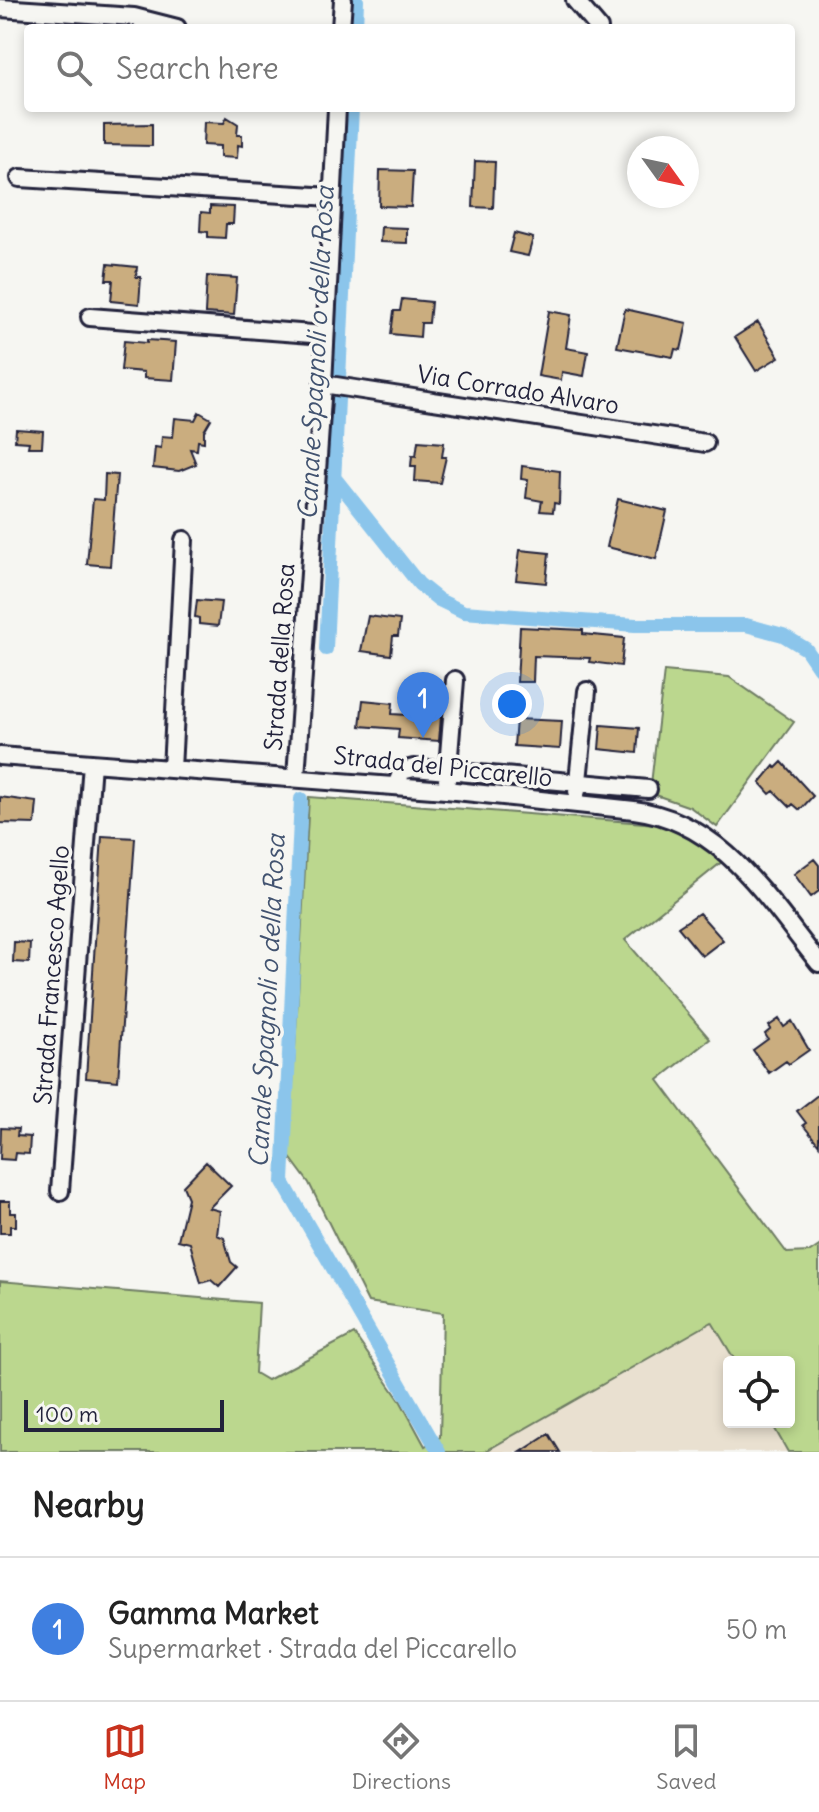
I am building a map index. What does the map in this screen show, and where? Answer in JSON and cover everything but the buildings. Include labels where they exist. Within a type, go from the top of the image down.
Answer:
[{"type":"street","points":[[341,24],[343,0]]},
{"type":"street","points":[[575,0],[596,24]]},
{"type":"street","points":[[0,8],[134,17],[161,24]]},
{"type":"street","name":"Strada della Rosa","points":[[296,777],[323,384],[337,112]]},
{"type":"street","points":[[20,178],[332,197]]},
{"type":"street","points":[[90,317],[325,335]]},
{"type":"street","name":"Via Corrado Alvaro","points":[[323,384],[705,443]]},
{"type":"street","points":[[172,769],[184,540]]},
{"type":"street","points":[[446,790],[455,680]]},
{"type":"street","points":[[575,805],[587,691]]},
{"type":"street","name":"Strada del Piccarello","points":[[0,756],[296,777],[650,812],[703,833],[741,866],[819,963]]},
{"type":"street","name":"Strada Francesco Agello","points":[[60,1191],[92,763]]},
{"type":"street","points":[[396,786],[399,775],[409,769],[648,789]]},
{"type":"shaded area","points":[[712,1322],[732,1356],[723,1356],[723,1428],[774,1428],[788,1452],[484,1452]]},
{"type":"green space","points":[[664,671],[729,677],[794,722],[717,827],[690,807],[650,793]]},
{"type":"green space","points":[[309,797],[657,824],[691,838],[723,861],[625,940],[710,1039],[658,1080],[787,1253],[810,1252],[819,1246],[819,1452],[788,1452],[774,1428],[795,1428],[795,1356],[732,1356],[712,1322],[484,1452],[0,1452],[0,1281],[259,1303],[255,1373],[267,1380],[354,1334],[401,1402],[425,1446],[440,1437],[443,1313],[368,1302],[309,1183],[289,1156]]},
{"type":"waterway","name":"Canale Spagnoli o della Rosa","points":[[356,24],[357,0]]},
{"type":"waterway","name":"Canale Spagnoli o della Rosa","points":[[326,649],[352,112]]},
{"type":"waterway","points":[[334,477],[419,584],[439,600],[464,612],[635,625],[746,625],[783,635],[806,649],[819,668]]},
{"type":"waterway","name":"Canale Spagnoli o della Rosa","points":[[301,799],[283,1182],[439,1452]]},
{"type":"place","name":"Gamma Market","points":[[423,738]]}]
